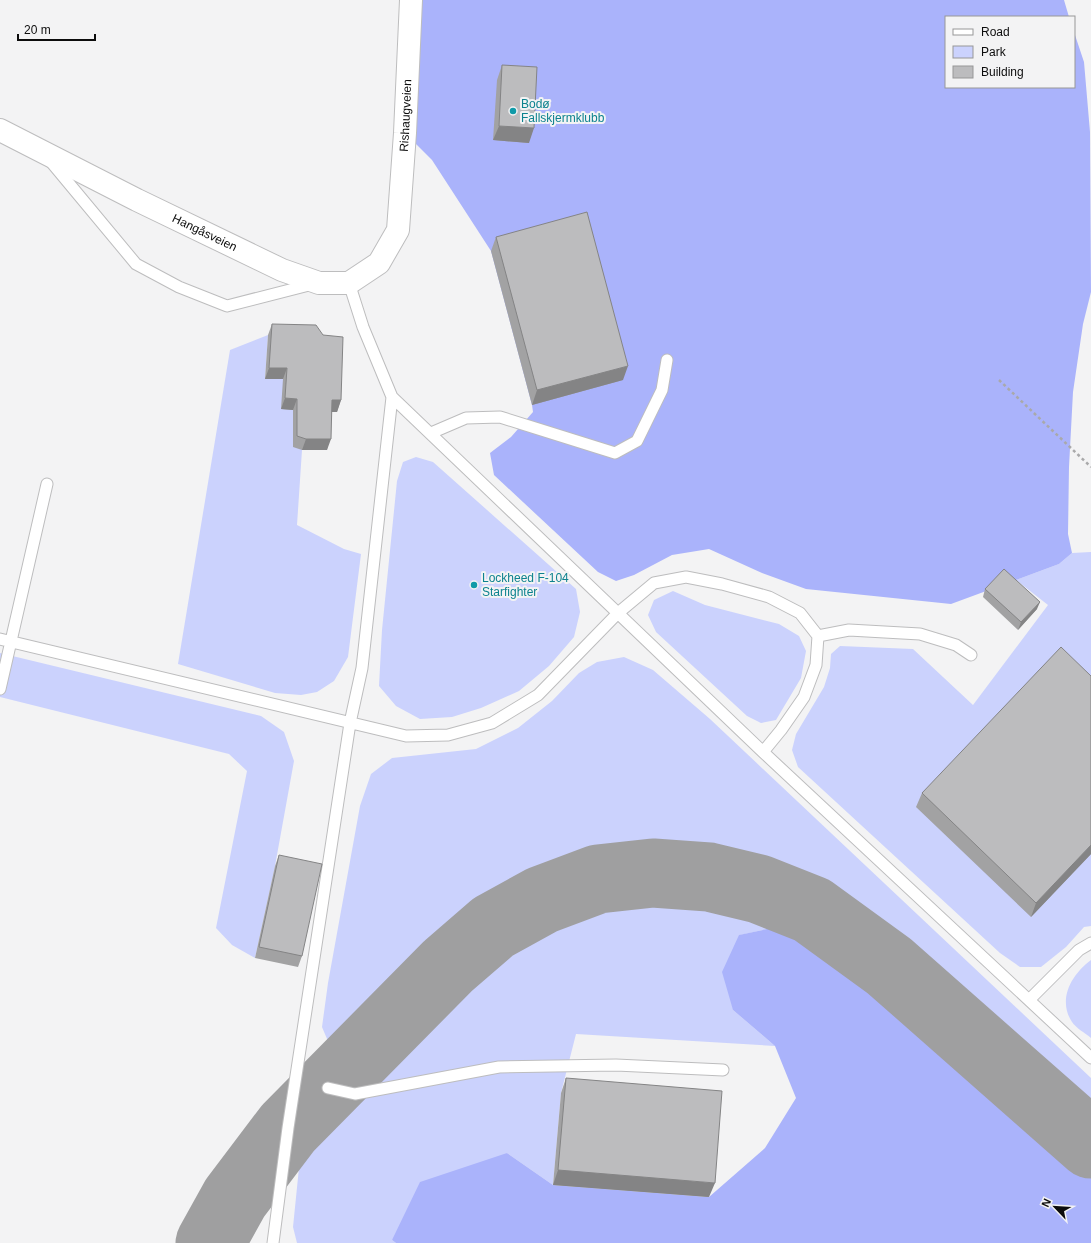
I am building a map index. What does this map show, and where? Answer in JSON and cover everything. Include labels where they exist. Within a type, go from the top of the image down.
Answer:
[{"type":"street","name":"Rishaugveien","points":[[349,282],[379,263],[398,230],[405,133],[411,0]]},
{"type":"street","name":"Hangåsveien","points":[[0,130],[137,200],[282,270],[319,282],[349,282]]},
{"type":"lane","points":[[42,151],[136,264],[179,287],[227,306],[319,282]]},
{"type":"lane","points":[[349,282],[363,327],[392,397],[763,752],[1091,1058]]},
{"type":"lane","points":[[431,433],[466,418],[500,417],[615,453],[637,441],[662,390],[667,360]]},
{"type":"lane","points":[[272,1243],[288,1128],[350,723],[362,668],[392,397]]},
{"type":"lane","points":[[0,689],[5,640],[47,484]]},
{"type":"lane","points":[[5,640],[406,736],[448,735],[492,723],[538,695],[618,613],[654,583],[686,576],[769,597],[800,613],[818,636],[816,665],[804,697],[781,730],[763,752]]},
{"type":"lane","points":[[818,636],[849,630],[920,634],[956,645],[971,655]]},
{"type":"lane","points":[[1029,1000],[1079,950],[1091,943]]},
{"type":"lane","points":[[328,1088],[355,1094],[499,1067],[616,1065],[723,1070]]},
{"type":"path","points":[[999,380],[1091,467]]},
{"type":"green space","points":[[268,335],[265,379],[283,379],[293,410],[302,450],[297,525],[344,549],[361,554],[348,657],[334,681],[317,692],[301,695],[275,693],[178,664],[230,350]]},
{"type":"green space","points":[[416,457],[433,462],[576,589],[580,612],[574,637],[549,666],[519,691],[481,708],[452,717],[420,719],[396,706],[379,686],[382,630],[397,481],[403,462]]},
{"type":"green space","points":[[1091,552],[1091,926],[1084,927],[1066,947],[1041,967],[1020,967],[1000,953],[798,767],[792,750],[796,734],[824,687],[830,668],[831,654],[840,646],[913,649],[973,705],[1048,605],[1016,580],[1059,564],[1072,553]]},
{"type":"green space","points":[[673,591],[705,605],[779,624],[799,636],[806,651],[801,678],[776,720],[761,723],[747,716],[656,632],[648,615],[654,600]]},
{"type":"green space","points":[[0,653],[261,716],[284,732],[294,761],[275,866],[255,958],[232,945],[216,928],[247,771],[229,754],[0,697]]},
{"type":"green space","points":[[624,657],[653,670],[710,719],[1091,1078],[1091,1109],[956,990],[835,894],[759,856],[692,842],[619,846],[564,860],[504,887],[456,918],[330,1046],[322,1027],[328,983],[360,806],[371,774],[392,758],[476,749],[518,728],[552,701],[579,673],[597,662]]},
{"type":"green space","points":[[638,901],[684,902],[720,908],[781,926],[740,935],[733,1010],[775,1046],[576,1034],[561,1093],[553,1185],[507,1153],[392,1240],[396,1243],[297,1243],[293,1227],[301,1148],[403,1044],[488,962],[538,927],[581,911]]},
{"type":"green space","points":[[1091,960],[1091,1038],[1072,1022],[1066,1005],[1066,996],[1078,972]]},
{"type":"shaded area","points":[[411,0],[1064,0],[1069,16],[945,16],[945,88],[1075,88],[1075,35],[1084,62],[1090,132],[1091,292],[1083,324],[1073,392],[1069,467],[1068,534],[1072,553],[1059,564],[951,604],[806,589],[762,573],[709,549],[672,555],[634,575],[616,581],[598,572],[494,475],[490,453],[511,437],[533,412],[532,405],[491,251],[432,160],[405,133]]},
{"type":"shaded area","points":[[781,926],[836,959],[1086,1169],[1091,1175],[1091,1243],[396,1243],[392,1240],[420,1182],[507,1153],[553,1185],[709,1197],[765,1148],[796,1098],[775,1046],[733,1010],[722,972],[739,935]]},
{"type":"building","name":"Bodø Fallskjermklubb","points":[[502,65],[537,67],[534,128],[499,126]]},
{"type":"building","points":[[587,212],[628,366],[537,390],[496,237]]},
{"type":"building","points":[[272,324],[316,325],[323,335],[343,337],[341,400],[332,400],[331,439],[306,439],[297,436],[297,399],[285,398],[287,368],[269,368]]},
{"type":"building","points":[[1004,569],[1040,602],[1021,622],[985,589]]},
{"type":"building","points":[[1061,647],[1091,676],[1091,845],[1036,903],[922,793]]},
{"type":"building","points":[[279,855],[322,864],[302,956],[259,947]]},
{"type":"building","points":[[566,1078],[722,1091],[715,1183],[558,1170]]},
{"type":"taxiway","points":[[210,1243],[235,1198],[288,1128],[448,966],[493,927],[542,900],[598,879],[653,873],[709,877],[759,889],[812,910],[889,966],[1091,1144]]},
{"type":"place","name":"Bodø Fallskjermklubb","points":[[513,111]]},
{"type":"place","name":"Lockheed F-104 Starfighter","points":[[474,585]]}]
